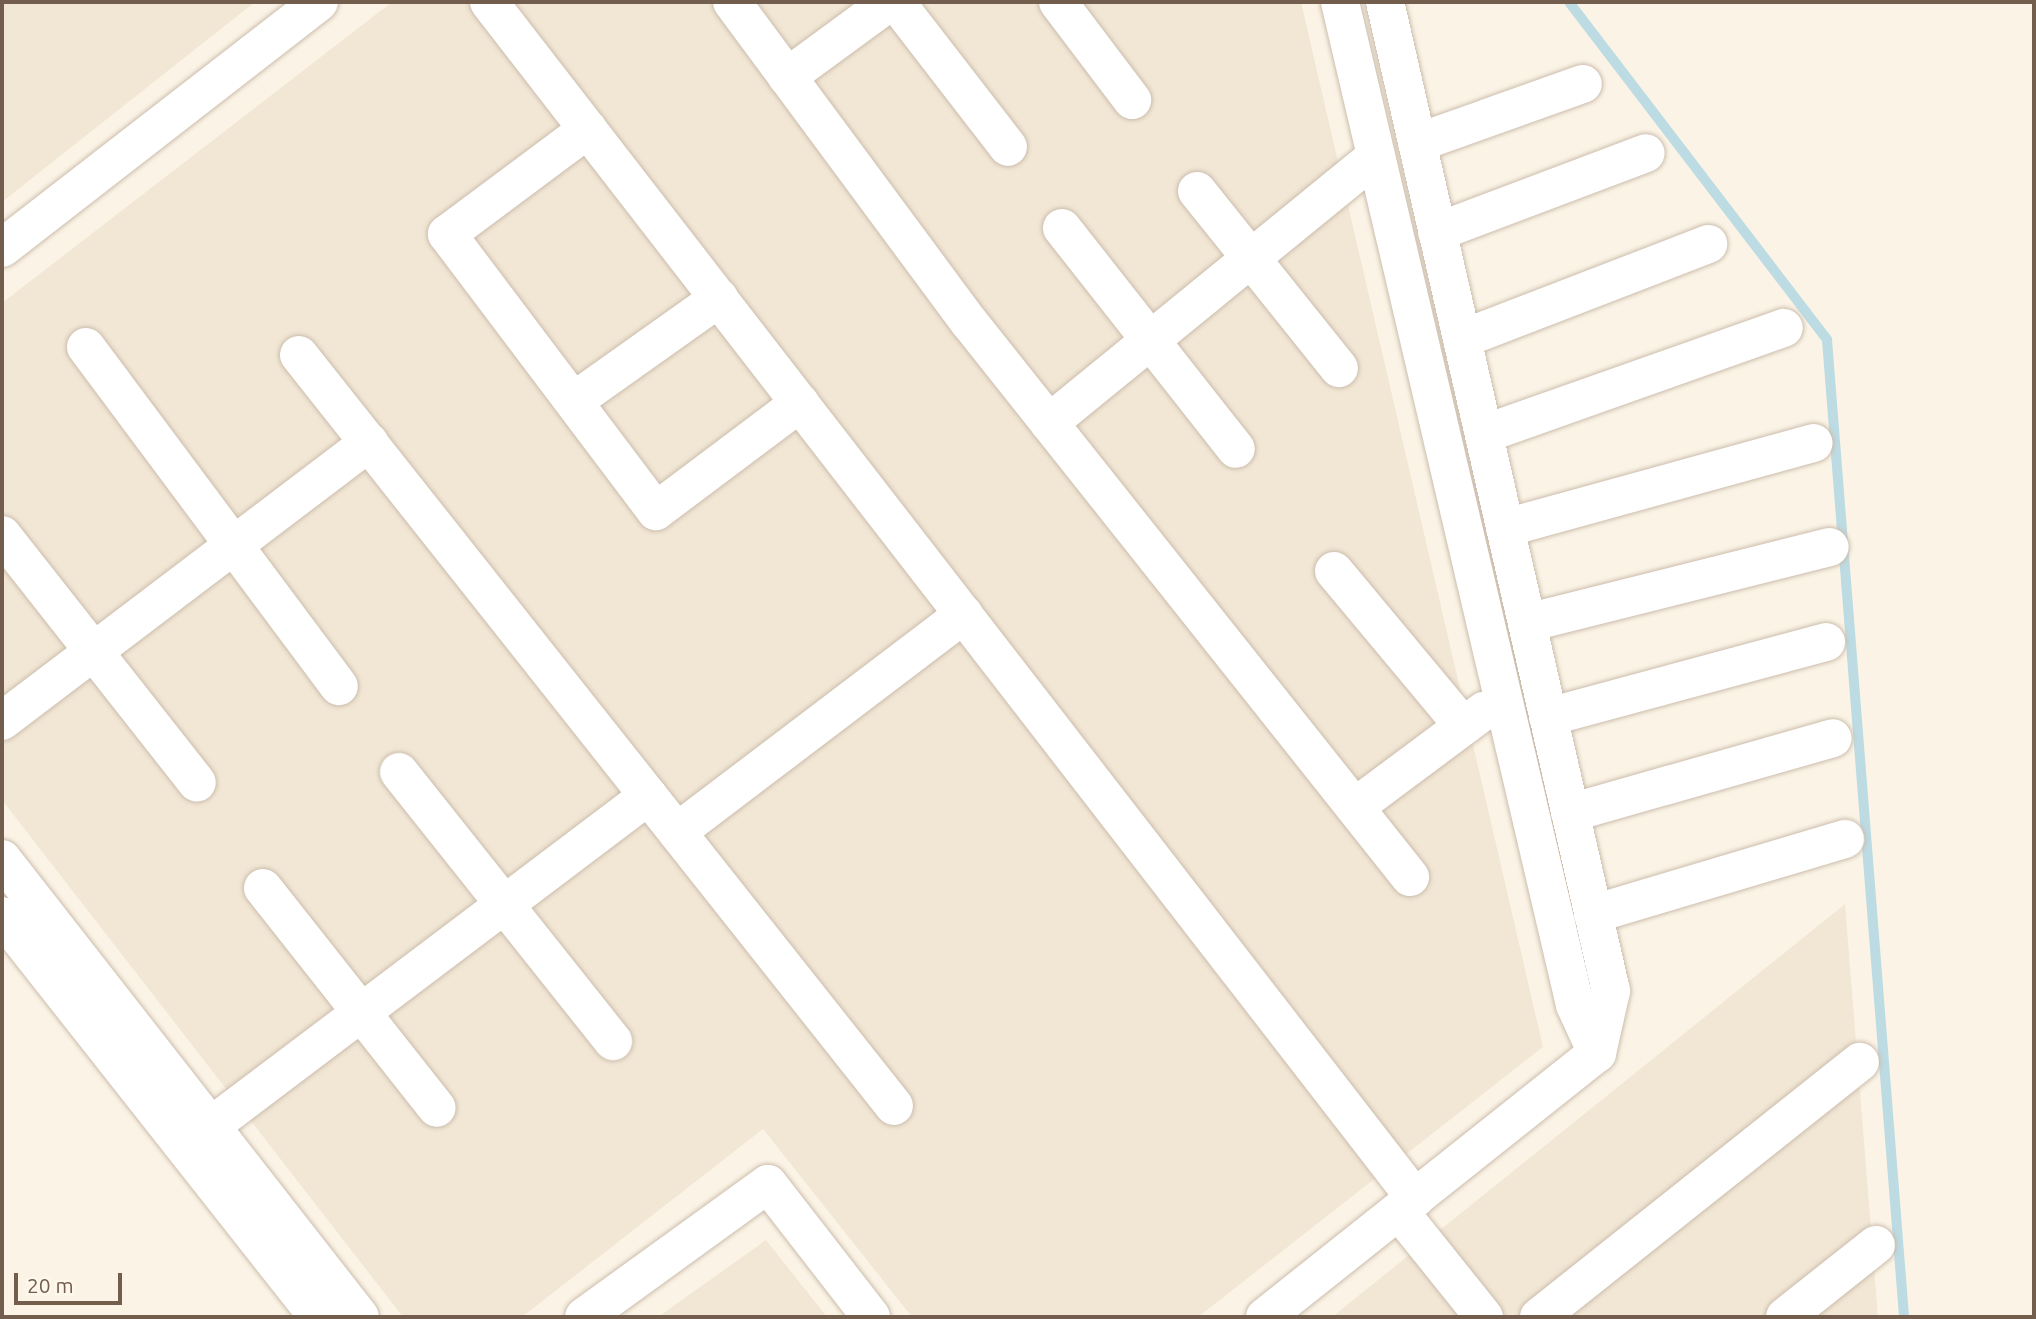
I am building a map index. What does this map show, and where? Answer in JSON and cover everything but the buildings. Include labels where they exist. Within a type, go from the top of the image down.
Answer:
[{"type":"street","points":[[2,248],[319,2]]},
{"type":"street","points":[[489,2],[964,614],[1407,1204],[1484,1317]]},
{"type":"street","points":[[732,2],[1049,423],[1410,877]]},
{"type":"street","points":[[787,77],[889,2]]},
{"type":"street","points":[[896,2],[1008,147]]},
{"type":"street","points":[[1058,2],[1132,100]]},
{"type":"street","points":[[1340,2],[1575,1004],[1597,1053]]},
{"type":"street","points":[[1265,1317],[1597,1053],[1611,990],[1385,2]]},
{"type":"street","points":[[1417,143],[1583,85]]},
{"type":"street","points":[[588,129],[447,234],[656,512],[800,403]]},
{"type":"street","points":[[1437,232],[1646,153]]},
{"type":"street","points":[[1049,423],[1376,156]]},
{"type":"street","points":[[1197,191],[1339,368]]},
{"type":"street","points":[[1062,228],[1236,449]]},
{"type":"street","points":[[1462,339],[1707,244]]},
{"type":"street","points":[[573,401],[719,298]]},
{"type":"street","points":[[1484,434],[1784,328]]},
{"type":"street","points":[[86,347],[339,686]]},
{"type":"street","points":[[299,355],[894,1106]]},
{"type":"street","points":[[2,721],[369,442]]},
{"type":"street","points":[[1505,527],[1814,443]]},
{"type":"street","points":[[2,535],[197,783]]},
{"type":"street","points":[[1527,623],[1830,547]]},
{"type":"street","points":[[1335,572],[1463,726]]},
{"type":"street","points":[[677,832],[964,614]]},
{"type":"street","points":[[1548,716],[1826,642]]},
{"type":"street","points":[[1355,807],[1503,697]]},
{"type":"street","points":[[1570,813],[1833,738]]},
{"type":"street","points":[[399,772],[612,1041]]},
{"type":"street","points":[[211,1126],[648,796]]},
{"type":"street","points":[[1593,914],[1845,839]]},
{"type":"street","points":[[2,859],[360,1317]]},
{"type":"street","points":[[263,888],[438,1108]]},
{"type":"street","points":[[2,916],[317,1317]]},
{"type":"street","points":[[1539,1317],[1860,1062]]},
{"type":"street","points":[[584,1317],[768,1184],[871,1317]]},
{"type":"street","points":[[1796,1314],[1876,1245]]},
{"type":"shaded area","points":[[2,2],[255,2],[2,202]]},
{"type":"shaded area","points":[[392,2],[1301,2],[1543,1047],[1198,1317],[912,1317],[763,1129],[522,1317],[403,1317],[2,800],[2,303]]},
{"type":"shaded area","points":[[1845,904],[1878,1317],[1332,1317]]},
{"type":"shaded area","points":[[766,1240],[827,1317],[658,1317]]},
{"type":"waterway","points":[[1569,2],[1827,340],[1904,1317]]}]
